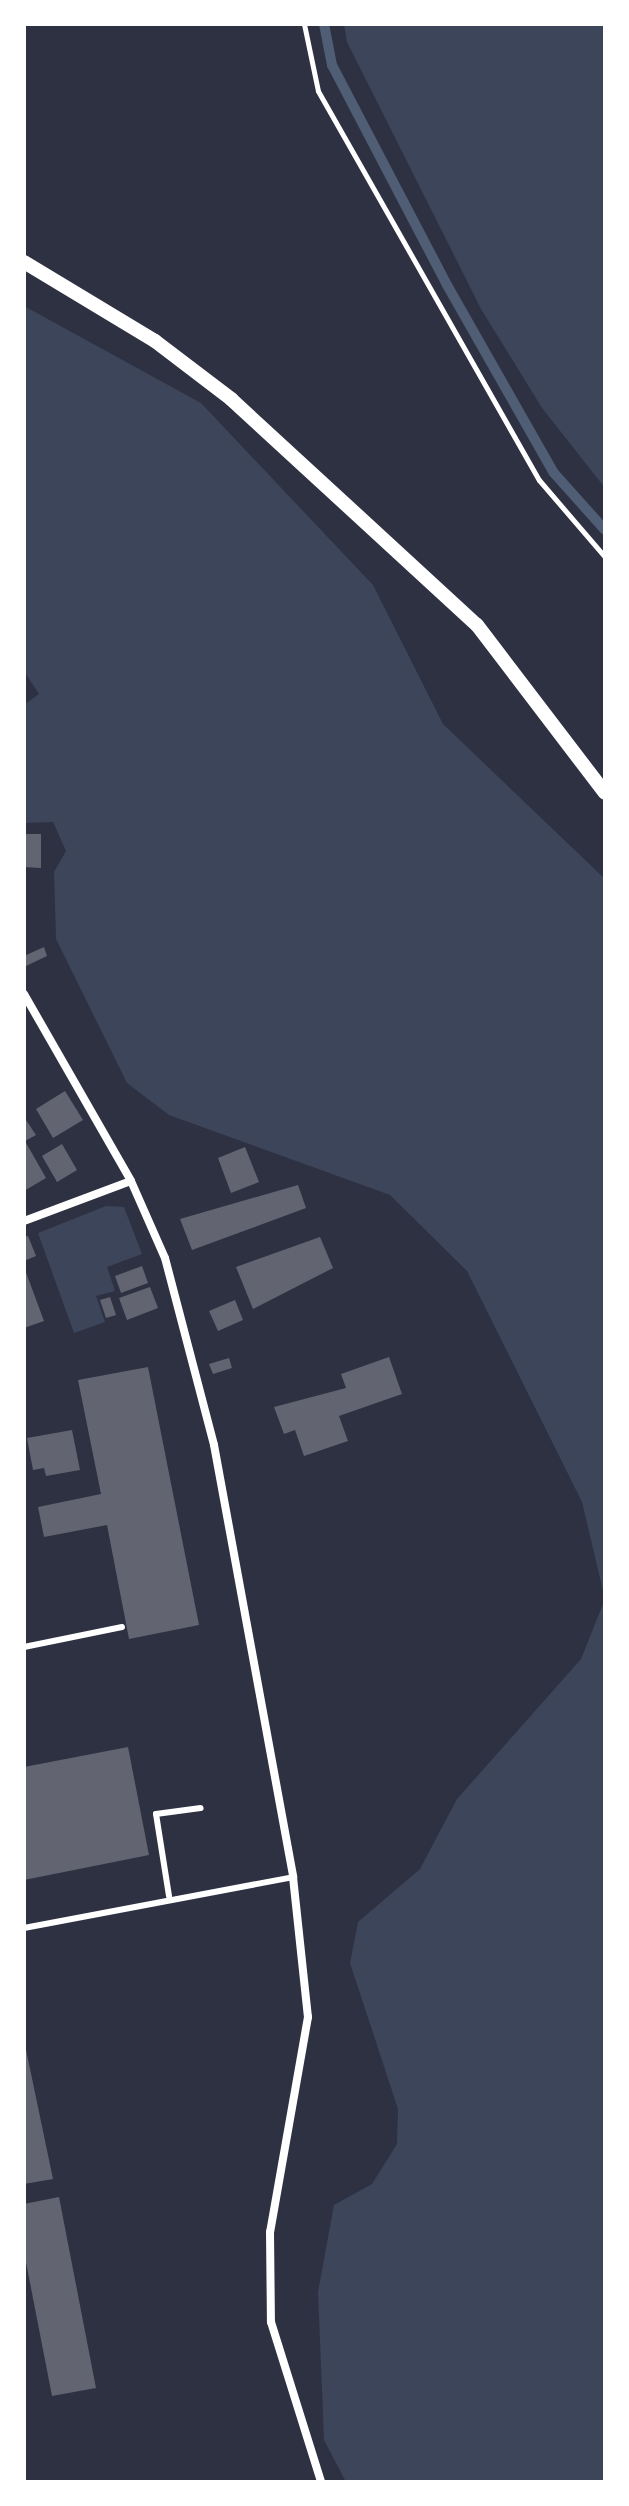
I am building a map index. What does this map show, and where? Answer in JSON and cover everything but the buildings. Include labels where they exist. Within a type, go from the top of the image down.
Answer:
[{"type":"street","points":[[24,262],[155,341],[254,420],[477,625],[605,793]]},
{"type":"street","points":[[24,994],[131,1181],[189,1331],[293,1877],[308,2017],[270,2232],[271,2322],[321,2482]]},
{"type":"street","points":[[24,1221],[131,1181]]},
{"type":"lane","points":[[24,1647],[122,1627]]},
{"type":"lane","points":[[169,1896],[156,1814],[201,1808]]},
{"type":"lane","points":[[24,1928],[169,1896],[293,1877]]},
{"type":"path","points":[[304,24],[318,91],[539,480],[605,557]]},
{"type":"shaded area","points":[[344,24],[605,24],[605,488],[542,408],[481,309],[347,42]]},
{"type":"shaded area","points":[[24,306],[201,403],[373,585],[443,724],[605,879],[605,1599],[582,1502],[467,1271],[390,1195],[169,1115],[127,1083],[56,939],[54,872],[66,851],[53,822],[24,823],[24,705],[39,694],[24,671]]},
{"type":"shaded area","points":[[106,1206],[124,1207],[142,1254],[107,1267],[115,1291],[96,1296],[105,1322],[74,1333],[38,1233]]},
{"type":"shaded area","points":[[605,1599],[605,2482],[346,2482],[324,2440],[318,2292],[334,2205],[372,2184],[397,2144],[398,2109],[350,1963],[358,1922],[420,1869],[457,1799],[581,1659]]},
{"type":"waterway","points":[[324,24],[332,65],[447,285],[554,473],[605,530]]}]
